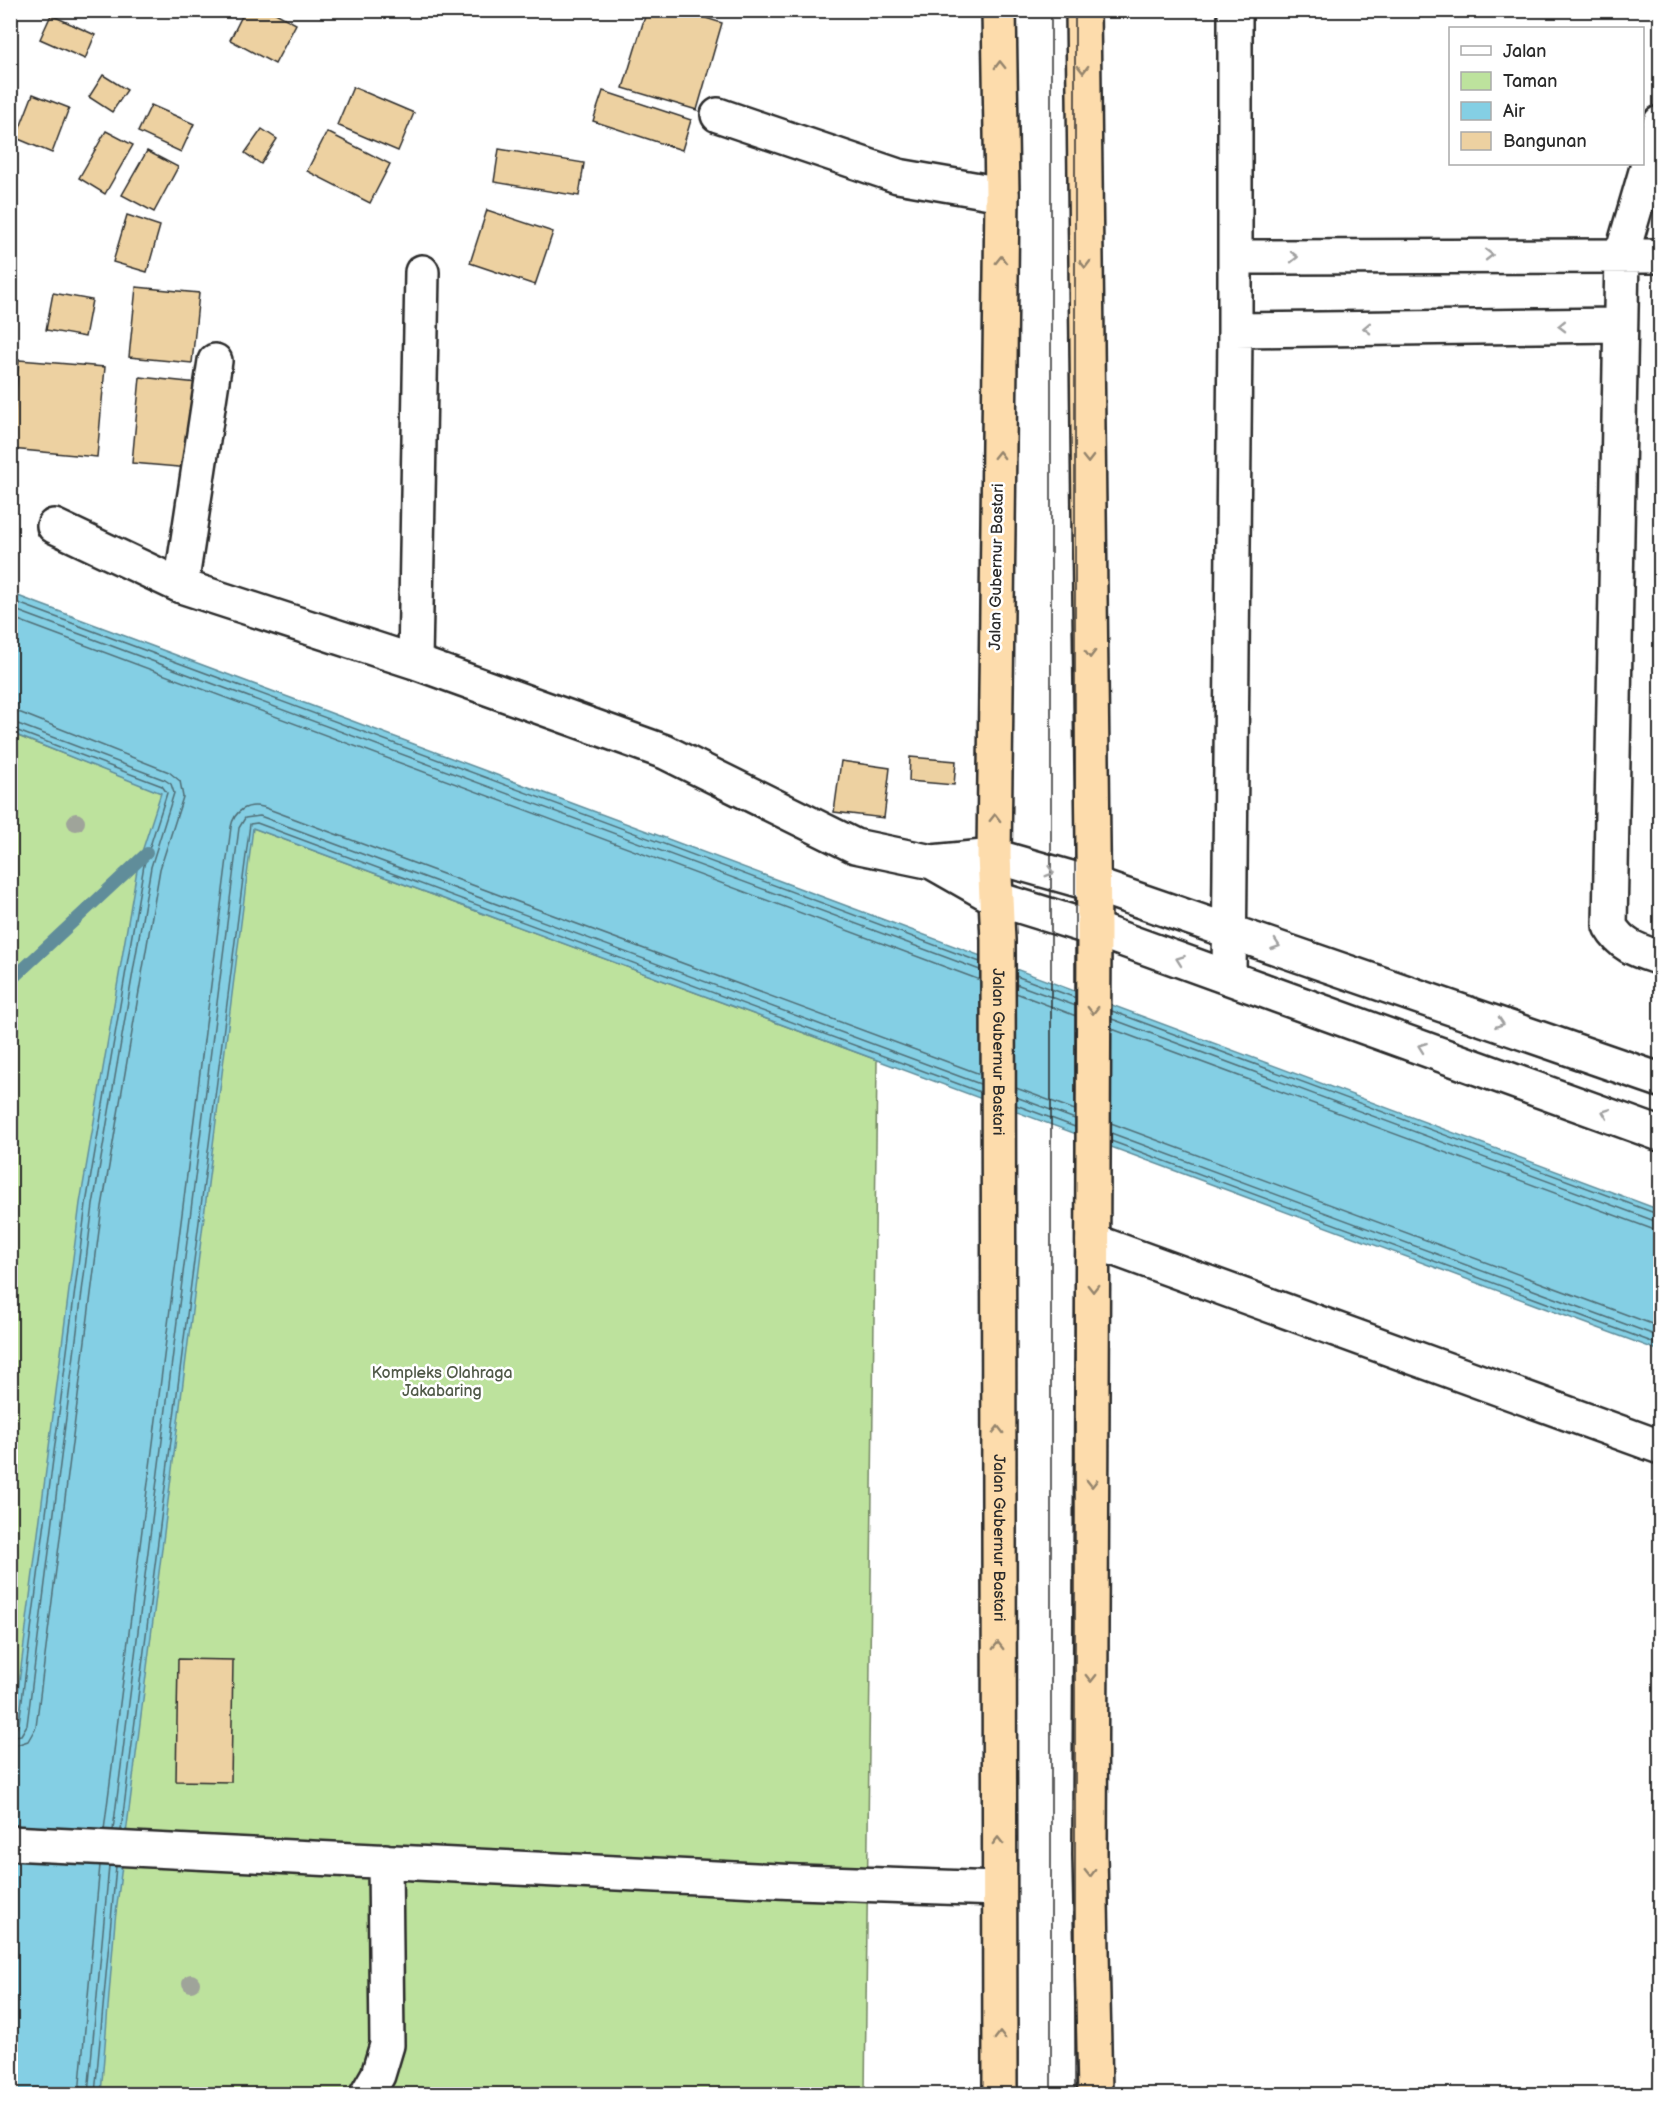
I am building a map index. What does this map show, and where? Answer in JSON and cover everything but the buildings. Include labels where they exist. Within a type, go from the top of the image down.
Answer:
[{"type":"highway","name":"Jalan Gubernur Bastari","points":[[999,10],[1002,194],[994,856],[998,940],[999,1134],[1000,2094]]},
{"type":"highway","points":[[1083,10],[1094,940],[1090,1855],[1095,2094]]},
{"type":"street","points":[[1229,977],[1235,330],[1235,10]]},
{"type":"street","points":[[718,114],[898,176],[1002,194]]},
{"type":"street","points":[[1660,123],[1622,254],[1610,926],[1619,940],[1629,948],[1660,958]]},
{"type":"street","points":[[1235,257],[1622,254],[1660,256]]},
{"type":"street","points":[[415,662],[422,272]]},
{"type":"street","points":[[1235,330],[1620,325]]},
{"type":"street","points":[[181,586],[215,361]]},
{"type":"street","points":[[54,526],[181,586],[415,662],[664,752],[855,846],[932,862],[994,856],[1092,884],[1229,929],[1660,1080]]},
{"type":"street","points":[[932,862],[997,899],[1094,940],[1229,977],[1660,1134]]},
{"type":"street","points":[[1093,1240],[1660,1447]]},
{"type":"street","points":[[10,1843],[133,1851],[798,1882],[998,1889]]},
{"type":"street","points":[[367,2094],[378,2074],[387,2046],[385,1861]]},
{"type":"green space","name":"Kompleks Olahraga Jakabaring","points":[[10,733],[253,828],[877,1060],[865,2094],[11,2094]]},
{"type":"water","points":[[10,593],[1660,1210],[1660,1351],[253,828],[115,1921],[101,2094],[11,2094],[11,1746],[80,1203],[138,864],[161,793],[11,733]]},
{"type":"waterway","points":[[10,981],[147,853]]},
{"type":"tram line","points":[[1051,10],[1051,2094]]},
{"type":"tram line","points":[[1075,10],[1075,2094]]}]
